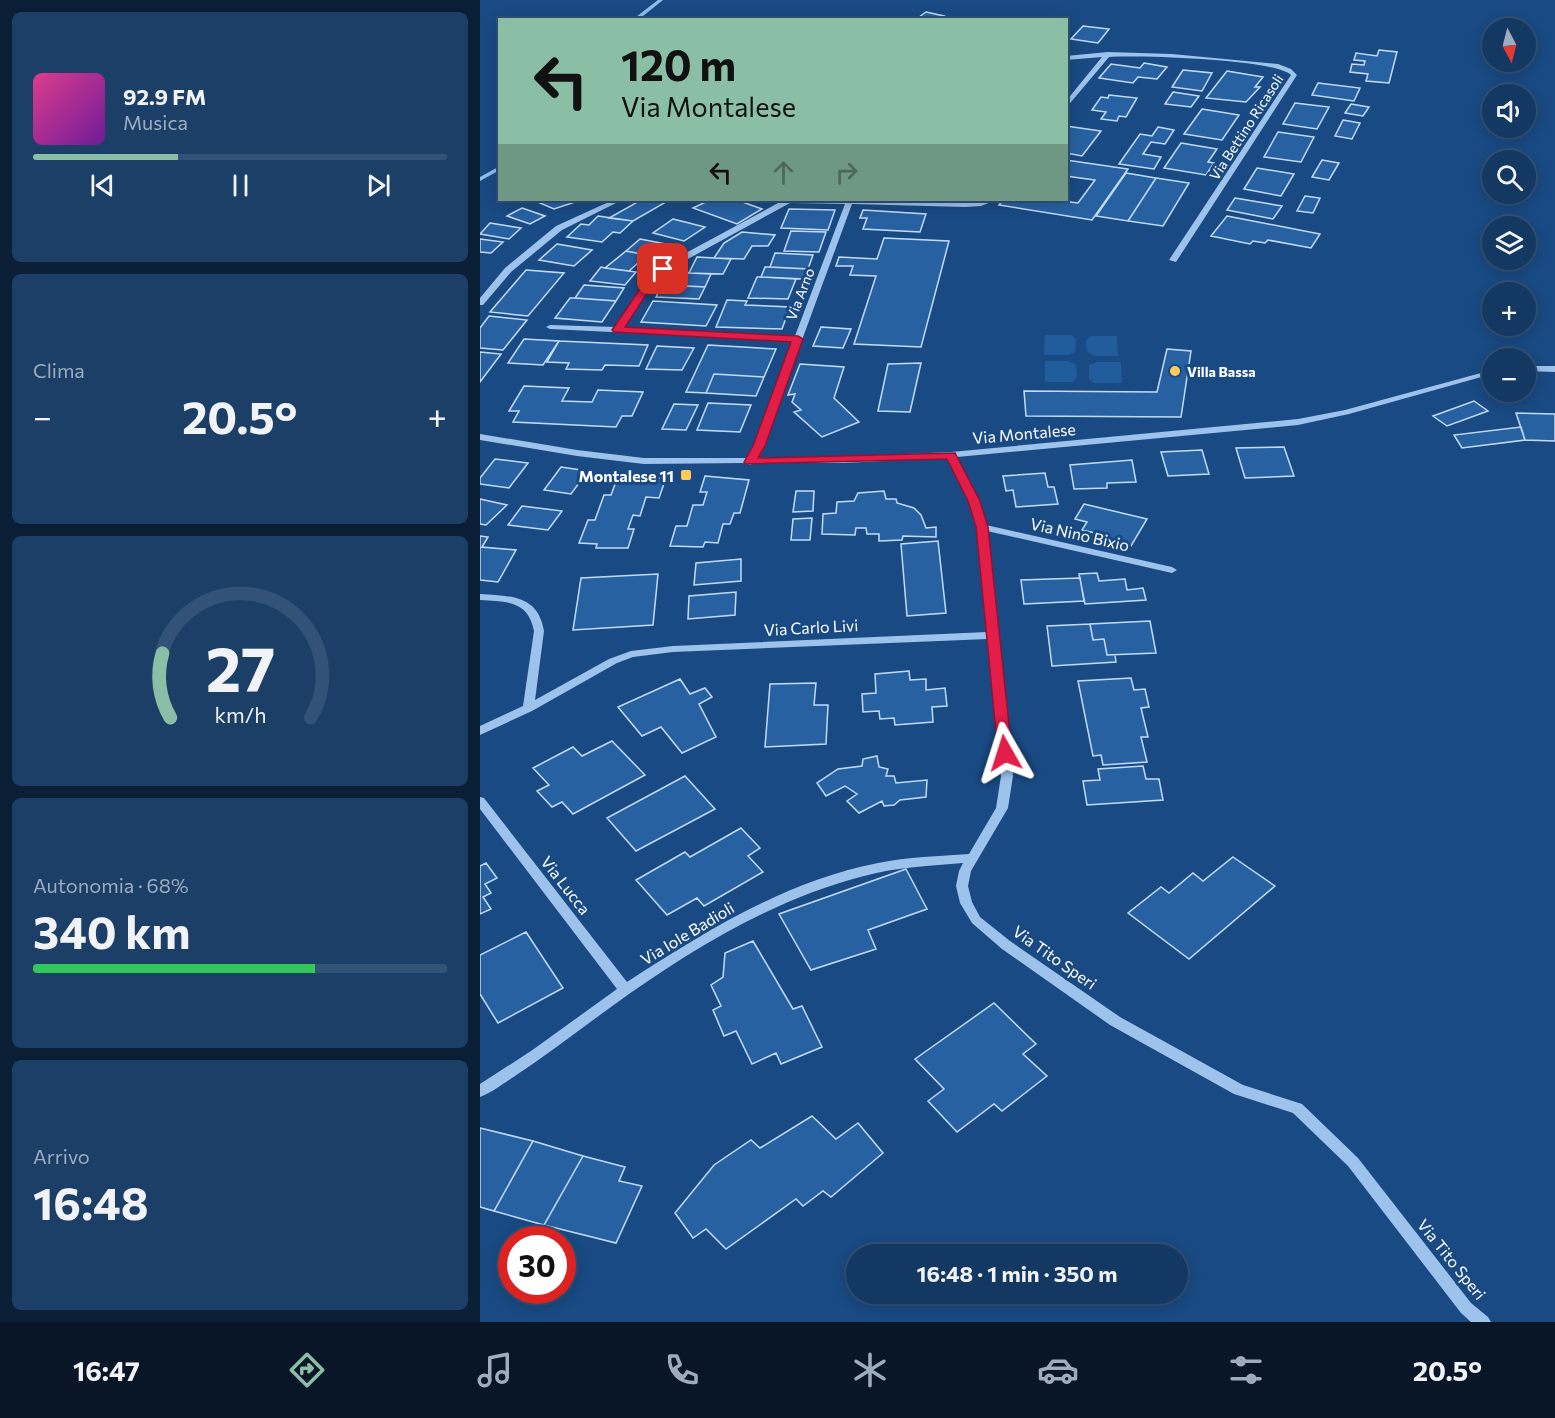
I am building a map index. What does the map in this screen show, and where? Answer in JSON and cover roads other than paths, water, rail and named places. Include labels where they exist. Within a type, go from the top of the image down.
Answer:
[{"type":"street","points":[[1068,58],[1108,54]]},
{"type":"street","points":[[1068,104],[1108,54]]},
{"type":"street","name":"Via Bettino Ricasoli","points":[[1108,54],[1150,54],[1273,66],[1289,70],[1294,75],[1173,260]]},
{"type":"street","points":[[480,303],[508,270],[560,228],[616,201]]},
{"type":"street","points":[[618,330],[647,286],[663,269],[788,201],[974,205],[988,201]]},
{"type":"street","name":"Via Arno","points":[[750,462],[759,446],[849,202]]},
{"type":"street","points":[[550,327],[798,339]]},
{"type":"street","points":[[1536,369],[1555,369]]},
{"type":"street","name":"Via Montalese","points":[[480,437],[644,461],[750,462],[951,455],[1298,422],[1346,412],[1482,375]]},
{"type":"street","name":"Via Tito Speri","points":[[951,455],[974,501],[982,527],[1007,776],[1002,808],[965,871],[962,886],[966,903],[976,920],[1006,945],[1116,1021],[1239,1090],[1297,1108],[1353,1162],[1466,1308],[1483,1322]]},
{"type":"street","name":"Via Nino Bixio","points":[[982,527],[1172,570]]},
{"type":"street","points":[[480,597],[511,600],[533,609],[539,619],[528,708]]},
{"type":"street","name":"Via Carlo Livi","points":[[480,731],[528,708],[613,661],[631,654],[673,649],[993,634]]},
{"type":"street","name":"Via Lucca","points":[[480,801],[625,990]]},
{"type":"street","name":"Via Iole Badioli","points":[[480,1091],[625,990],[729,925],[830,881],[888,866],[972,858]]},
{"type":"waterway","points":[[637,18],[661,0]]},
{"type":"waterway","points":[[480,179],[498,169]]},
{"type":"place","name":"Villa Bassa","points":[[1175,371]]},
{"type":"place","name":"Montalese 11","points":[[686,475]]}]
